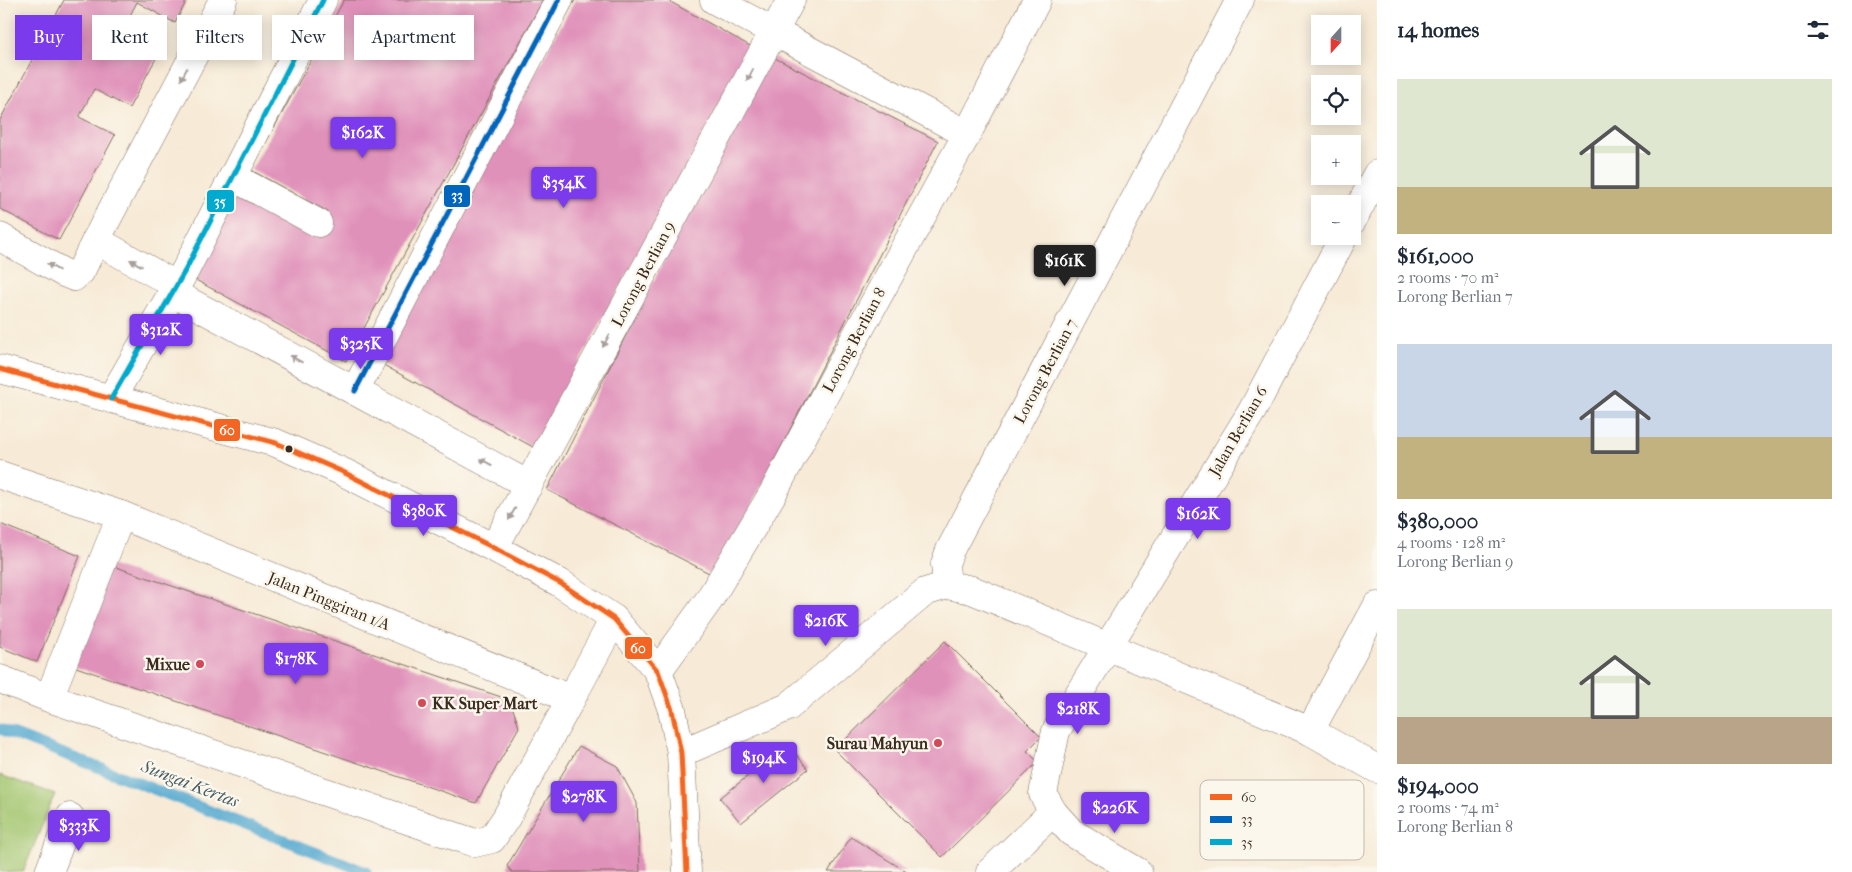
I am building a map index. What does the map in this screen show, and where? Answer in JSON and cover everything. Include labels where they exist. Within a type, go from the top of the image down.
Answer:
[{"type":"street","points":[[0,236],[64,273],[74,277],[81,271],[223,0]]},
{"type":"street","points":[[112,399],[179,282],[323,0]]},
{"type":"street","points":[[355,391],[559,0]]},
{"type":"street","points":[[714,0],[967,134]]},
{"type":"street","name":"Lorong Berlian 9","points":[[494,548],[791,0]]},
{"type":"street","name":"Lorong Berlian 8","points":[[658,672],[708,600],[773,493],[855,338],[967,134],[1037,0]]},
{"type":"street","name":"Lorong Berlian 7","points":[[947,586],[945,564],[950,550],[1240,0]]},
{"type":"street","points":[[1361,204],[1377,174]]},
{"type":"street","points":[[233,177],[318,223]]},
{"type":"street","points":[[100,232],[355,391],[529,485]]},
{"type":"street","name":"Jalan Berlian 6","points":[[1138,872],[1071,832],[1053,812],[1043,794],[1056,731],[1252,410],[1339,245]]},
{"type":"street","points":[[0,369],[276,443],[342,472],[494,548],[560,584],[614,619],[658,672],[672,710],[681,753],[688,872]]},
{"type":"street","name":"Jalan Pinggiran 1/A","points":[[0,475],[121,515],[571,699]]},
{"type":"street","points":[[49,698],[121,515]]},
{"type":"street","points":[[681,753],[788,707],[926,592],[947,586],[972,590],[1310,731],[1377,769]]},
{"type":"street","points":[[1310,731],[1377,606]]},
{"type":"street","points":[[0,679],[49,698],[475,843],[492,839],[506,818],[614,619]]},
{"type":"street","points":[[990,872],[1053,812]]},
{"type":"street","points":[[49,872],[70,817]]},
{"type":"green space","points":[[0,775],[55,794],[23,872],[0,872]]},
{"type":"building","points":[[64,0],[187,0],[179,15],[177,15],[175,23],[167,19],[167,15],[161,15],[137,2],[130,15],[92,15],[92,60],[155,60],[129,108],[94,89],[79,117],[115,135],[59,240],[0,209],[0,120],[32,60],[82,60],[82,15],[56,15]]},
{"type":"building","points":[[344,0],[543,0],[346,361],[192,278],[239,192],[317,234],[328,212],[251,170],[311,60],[344,60],[344,15],[336,15]]},
{"type":"building","points":[[575,0],[667,0],[752,47],[533,447],[378,362]]},
{"type":"building","points":[[769,55],[938,141],[715,576],[547,490]]},
{"type":"building","points":[[0,524],[80,556],[37,662],[0,647]]},
{"type":"building","points":[[107,564],[510,700],[519,727],[476,803],[73,666]]},
{"type":"building","name":"Surau Mahyun","points":[[945,641],[1041,737],[1027,751],[1038,762],[942,857],[835,750]]},
{"type":"building","points":[[788,744],[808,769],[741,823],[720,798]]},
{"type":"building","points":[[579,746],[617,766],[637,803],[640,872],[512,872],[507,866]]},
{"type":"building","points":[[851,837],[907,872],[828,872]]},
{"type":"waterway","name":"Sungai Kertas","points":[[0,729],[366,872]]},
{"type":"transit line","name":"35","points":[[111,399],[186,269],[323,0]]},
{"type":"transit line","name":"33","points":[[355,391],[559,0]]},
{"type":"transit line","name":"60","points":[[0,369],[276,443],[343,472],[494,548],[560,583],[614,619],[658,671],[672,710],[681,753],[687,872]]},
{"type":"place","name":"Mixue","points":[[200,664]]},
{"type":"place","name":"KK Super Mart","points":[[422,703]]},
{"type":"place","name":"Surau Mahyun","points":[[938,743]]}]
